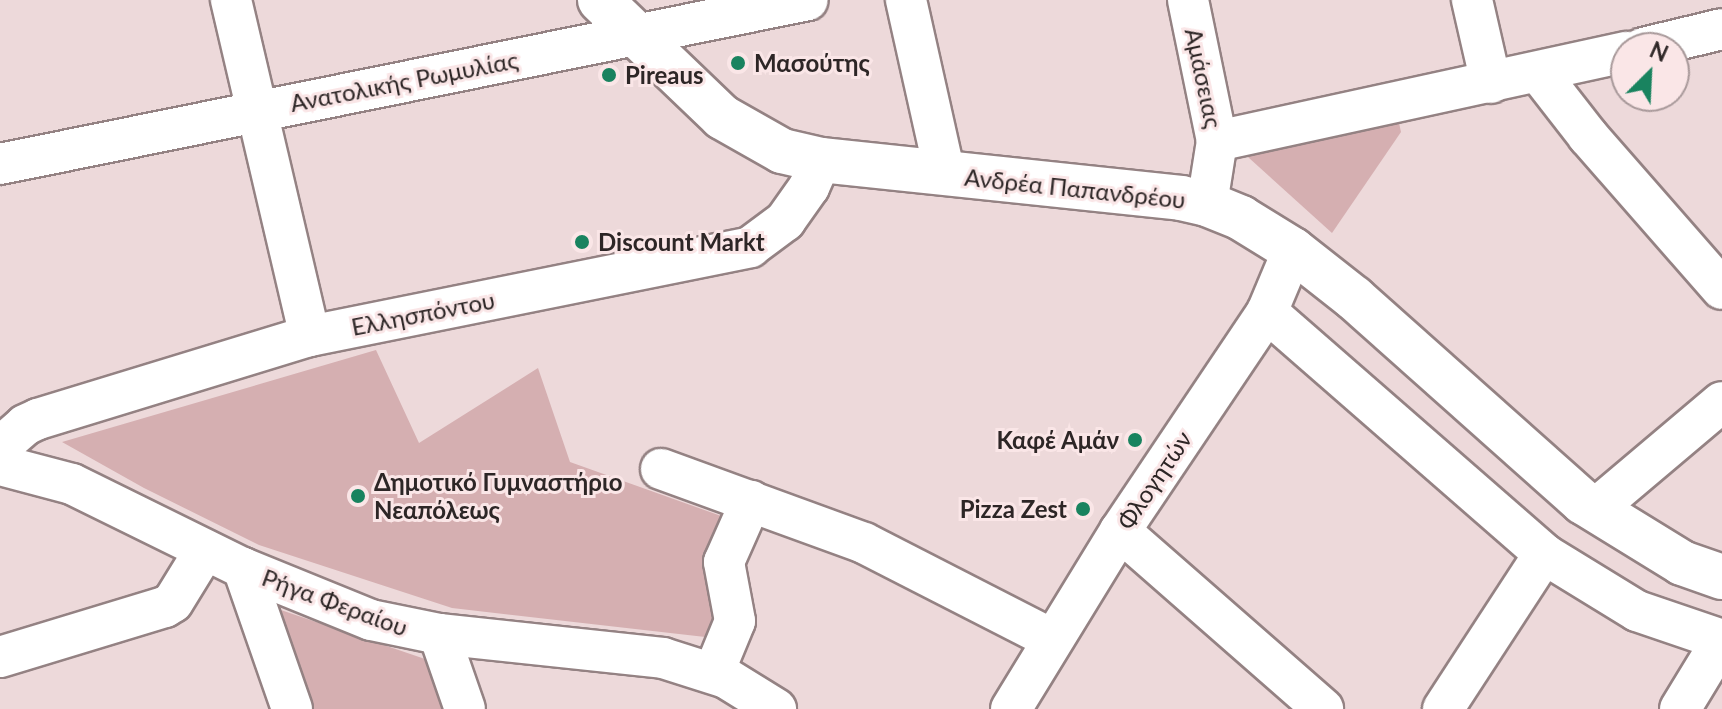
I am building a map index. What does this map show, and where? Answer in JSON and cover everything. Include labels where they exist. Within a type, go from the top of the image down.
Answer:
[{"type":"main road","name":"Ανδρέα Παπανδρέου","points":[[600,0],[734,125],[782,151],[821,160],[1137,192],[1207,204],[1254,225],[1293,250],[1354,298],[1551,477],[1594,510],[1682,563],[1722,577]]},
{"type":"street","points":[[231,0],[310,336]]},
{"type":"street","name":"Ανατολικής Ρωμυλίας","points":[[0,164],[808,0]]},
{"type":"street","points":[[906,0],[945,174]]},
{"type":"street","name":"Αμάσειας","points":[[1188,0],[1217,141],[1207,204]]},
{"type":"street","points":[[1472,0],[1491,83]]},
{"type":"street","points":[[1690,37],[1722,29]]},
{"type":"street","points":[[1217,141],[1610,56]]},
{"type":"street","points":[[1539,73],[1588,136],[1722,289]]},
{"type":"street","name":"Ελλησπόντου","points":[[0,447],[13,434],[38,419],[310,336],[750,247],[785,221],[809,187],[821,160]]},
{"type":"street","name":"Φλογητών","points":[[1011,709],[1120,531],[1267,312],[1293,250]]},
{"type":"street","points":[[1267,312],[1544,554],[1637,611],[1722,640],[1680,709]]},
{"type":"street","points":[[1594,510],[1722,402]]},
{"type":"street","name":"Ρήγα Φεραίου","points":[[0,465],[72,484],[243,568],[371,620],[439,634],[648,655],[714,672],[776,709]]},
{"type":"street","points":[[661,469],[864,543],[1052,639]]},
{"type":"street","points":[[714,672],[735,621],[724,562],[751,501]]},
{"type":"street","points":[[1120,531],[1323,709]]},
{"type":"street","points":[[0,657],[165,607],[173,602],[205,550]]},
{"type":"street","points":[[1443,709],[1544,554]]},
{"type":"street","points":[[243,568],[292,709]]},
{"type":"street","points":[[439,634],[465,709]]},
{"type":"shaded area","points":[[1397,114],[1401,132],[1332,233],[1238,148]]},
{"type":"shaded area","points":[[376,350],[419,443],[538,368],[570,462],[724,517],[721,615],[714,638],[452,608],[259,545],[144,488],[62,442]]},
{"type":"shaded area","points":[[278,609],[425,659],[442,709],[314,709]]},
{"type":"place","name":"Μασούτης","points":[[738,63]]},
{"type":"place","name":"Pireaus","points":[[609,75]]},
{"type":"place","name":"Discount Markt","points":[[582,242]]},
{"type":"place","name":"Καφέ Αμάν","points":[[1135,440]]},
{"type":"place","name":"Δημοτικό Γυμναστήριο Νεαπόλεως","points":[[358,496]]},
{"type":"place","name":"Pizza Zest","points":[[1083,509]]}]
